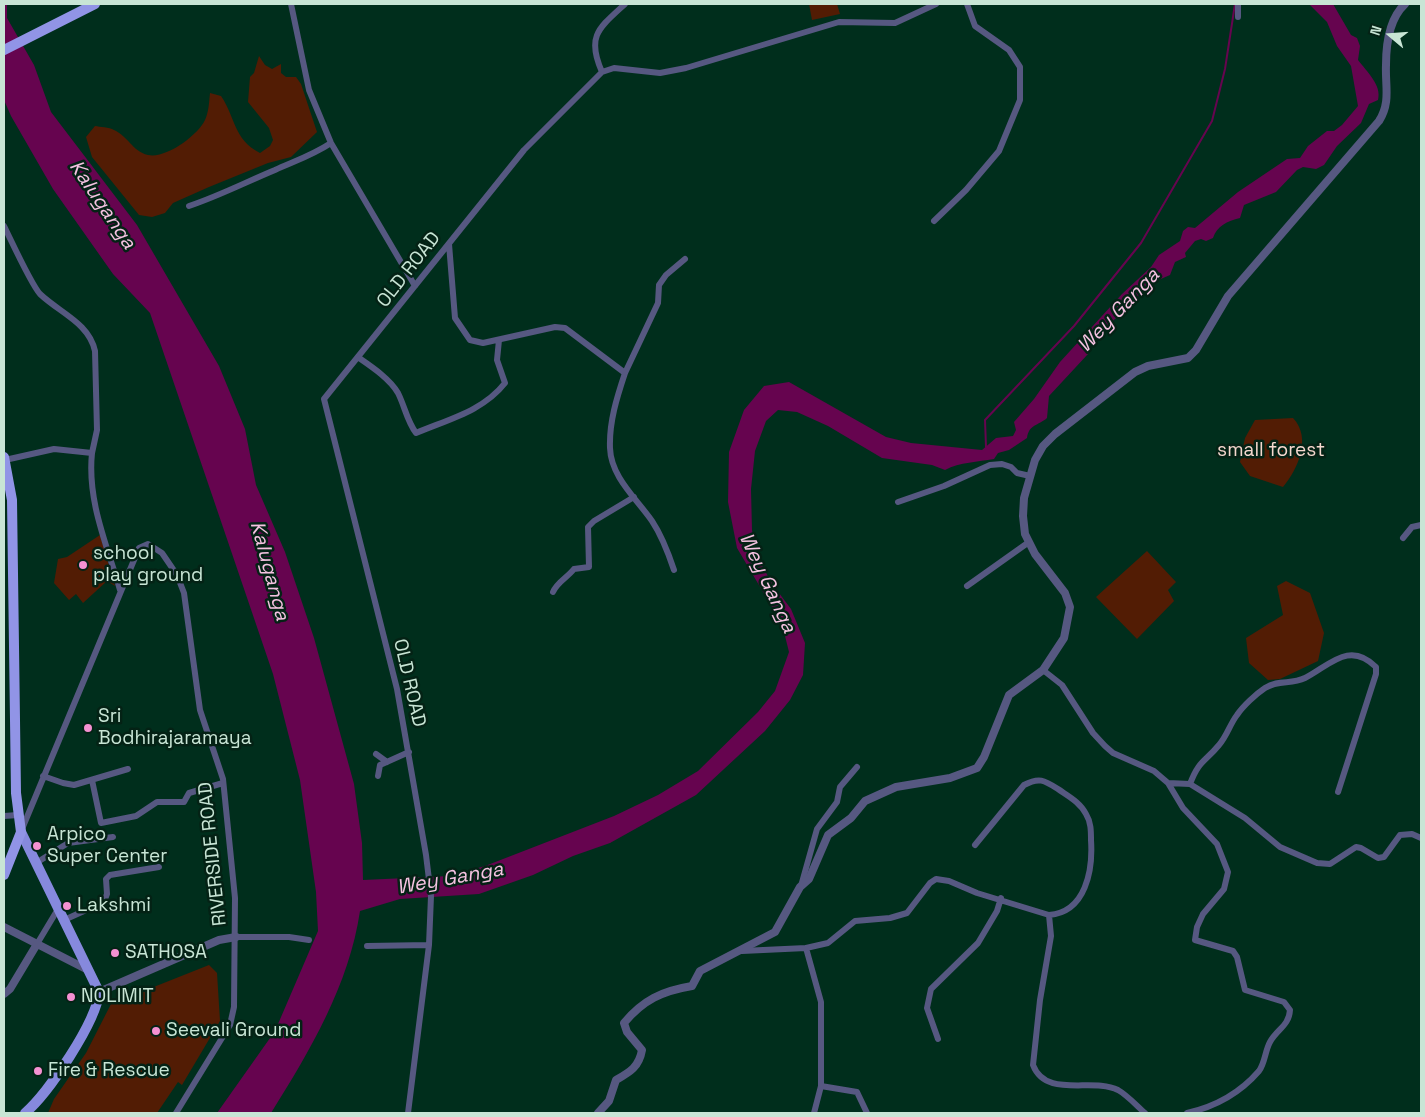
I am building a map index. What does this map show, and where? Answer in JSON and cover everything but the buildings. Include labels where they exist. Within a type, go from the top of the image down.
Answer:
[{"type":"highway","points":[[4,50],[95,4]]},
{"type":"highway","points":[[4,458],[12,500],[8,595],[18,815],[21,832],[4,875]]},
{"type":"main road","points":[[21,832],[98,992],[98,1000],[80,1037],[50,1088],[26,1113]]},
{"type":"street","points":[[291,4],[302,64],[309,90],[331,143],[415,286]]},
{"type":"street","points":[[625,4],[600,27],[595,40],[594,49],[602,72],[614,68],[660,73],[686,68],[839,22],[895,23],[936,4]]},
{"type":"street","points":[[934,222],[966,190],[999,151],[1020,100],[1020,67],[1009,50],[975,26],[967,4]]},
{"type":"street","points":[[1238,4],[1238,18]]},
{"type":"street","points":[[800,887],[810,879],[828,835],[851,818],[865,801],[896,787],[950,778],[977,768],[984,757],[1009,695],[1043,670],[1064,638],[1070,607],[1065,593],[1035,554],[1029,542],[1023,516],[1024,498],[1035,460],[1043,446],[1055,434],[1135,372],[1148,366],[1188,358],[1196,350],[1228,296],[1380,121],[1386,110],[1388,97],[1386,64],[1392,26],[1395,14],[1405,4]]},
{"type":"street","name":"OLD ROAD","points":[[408,1113],[429,945],[431,896],[409,752],[395,683],[324,399],[359,358],[524,150],[602,72]]},
{"type":"street","points":[[189,206],[220,196],[310,156],[331,143]]},
{"type":"street","points":[[4,226],[7,240],[39,293],[74,320],[92,340],[95,351],[97,430],[90,472],[93,502],[120,590],[21,832]]},
{"type":"street","points":[[448,244],[455,318],[470,340],[483,343],[555,327],[565,328],[624,373]]},
{"type":"street","points":[[674,570],[667,548],[652,522],[616,473],[610,450],[612,416],[624,373],[658,303],[659,285],[666,274],[685,259]]},
{"type":"street","points":[[359,358],[379,372],[397,392],[410,424],[416,433],[478,407],[494,397],[505,383],[497,360],[499,340]]},
{"type":"street","points":[[4,458],[54,449],[92,453]]},
{"type":"street","points":[[898,502],[944,486],[990,465],[1011,466],[1017,473],[1030,476]]},
{"type":"street","points":[[553,592],[556,585],[567,578],[574,569],[589,567],[588,527],[594,521],[634,496]]},
{"type":"street","points":[[1403,538],[1412,527],[1421,525]]},
{"type":"street","points":[[967,586],[1029,542]]},
{"type":"street","name":"RIVERSIDE ROAD","points":[[120,590],[139,548],[148,544],[162,553],[177,575],[184,593],[200,710],[222,783],[235,898],[234,1007],[230,1025],[176,1113]]},
{"type":"street","points":[[1190,784],[1197,766],[1220,744],[1238,714],[1264,689],[1278,682],[1298,681],[1306,678],[1344,655],[1368,658],[1376,666],[1376,674],[1338,792]]},
{"type":"street","points":[[1043,670],[1062,685],[1093,733],[1105,746],[1114,753],[1154,771],[1168,783],[1183,808],[1217,844],[1228,872],[1224,889],[1200,921],[1195,940],[1233,951],[1237,957],[1245,990],[1284,1002],[1290,1010],[1287,1023],[1271,1041],[1260,1070],[1232,1094],[1210,1108],[1187,1113]]},
{"type":"street","points":[[378,776],[380,765],[409,752]]},
{"type":"street","points":[[376,754],[387,762]]},
{"type":"street","points":[[598,1113],[609,1101],[616,1080],[634,1069],[640,1060],[642,1050],[627,1032],[624,1023],[637,1007],[668,990],[692,986],[700,972],[775,932],[800,887],[817,829],[837,802],[840,788],[857,767]]},
{"type":"street","points":[[44,776],[63,784],[74,785],[128,769]]},
{"type":"street","points":[[742,951],[806,948],[828,943],[855,921],[890,918],[907,914],[930,883],[936,879],[949,881],[1049,915],[1058,914],[1069,909],[1080,897],[1092,859],[1090,824],[1078,803],[1043,779],[1034,780],[1024,785],[975,845]]},
{"type":"street","points":[[92,780],[101,823],[136,816],[157,802],[184,802],[189,793],[222,783]]},
{"type":"street","points":[[1168,783],[1190,784],[1245,818],[1280,847],[1317,863],[1330,864],[1356,847],[1378,858],[1384,856],[1400,835],[1412,834],[1421,838]]},
{"type":"street","points":[[4,816],[18,815]]},
{"type":"street","points":[[36,863],[68,843],[113,837]]},
{"type":"street","points":[[64,920],[104,902],[107,894],[106,879],[110,875],[159,867]]},
{"type":"street","points":[[938,1039],[927,1008],[930,989],[978,943],[997,911],[1001,898]]},
{"type":"street","points":[[4,994],[10,989],[58,909]]},
{"type":"street","points":[[1049,915],[1051,936],[1033,1065],[1037,1074],[1043,1080],[1053,1084],[1107,1087],[1119,1091],[1145,1113]]},
{"type":"street","points":[[4,927],[88,970]]},
{"type":"street","points":[[98,992],[219,940],[236,937],[289,937],[309,940]]},
{"type":"street","points":[[367,946],[429,945]]},
{"type":"street","points":[[806,948],[821,1002],[821,1086],[814,1113]]},
{"type":"street","points":[[821,1086],[856,1092],[867,1113]]},
{"type":"green space","points":[[809,4],[837,4],[840,14],[812,20]]},
{"type":"green space","points":[[259,56],[265,65],[272,69],[281,64],[281,73],[286,77],[296,77],[301,84],[317,132],[291,157],[268,163],[173,203],[165,213],[152,217],[139,215],[92,157],[86,137],[95,126],[112,129],[143,153],[155,155],[164,153],[181,145],[201,126],[209,106],[210,93],[221,96],[240,135],[251,147],[260,153],[270,146],[273,140],[269,128],[248,102],[250,77],[254,73]]},
{"type":"green space","name":"small forest","points":[[1293,418],[1299,426],[1302,444],[1298,463],[1289,480],[1283,487],[1250,476],[1240,462],[1245,438],[1255,420]]},
{"type":"green space","name":"school play ground","points":[[100,535],[115,586],[107,581],[83,603],[76,594],[69,600],[54,583],[58,559],[67,557]]},
{"type":"green space","points":[[1147,551],[1176,582],[1168,590],[1174,601],[1137,639],[1096,597]]},
{"type":"green space","points":[[1286,581],[1310,593],[1324,633],[1318,661],[1280,679],[1268,680],[1249,663],[1246,638],[1283,615],[1277,586]]},
{"type":"green space","name":"Seevali Ground","points":[[209,965],[217,973],[220,1021],[182,1085],[178,1082],[157,1113],[48,1113],[54,1099],[86,1053],[111,1004]]},
{"type":"water","points":[[4,4],[7,4],[7,18],[34,65],[51,112],[137,225],[219,366],[245,429],[256,485],[285,552],[314,638],[354,784],[362,843],[363,880],[450,876],[485,866],[614,816],[658,795],[698,771],[758,712],[775,691],[789,652],[782,624],[737,548],[728,502],[729,452],[744,410],[764,386],[789,382],[886,437],[911,443],[982,450],[996,438],[1013,436],[1016,430],[1014,422],[1034,399],[1060,362],[1122,294],[1151,267],[1159,255],[1180,241],[1183,231],[1188,227],[1195,228],[1238,192],[1287,159],[1300,158],[1308,146],[1327,131],[1334,131],[1342,125],[1358,106],[1351,66],[1337,46],[1327,22],[1309,4],[1333,4],[1351,35],[1357,38],[1360,46],[1358,60],[1373,79],[1379,94],[1378,100],[1369,104],[1361,123],[1337,146],[1324,165],[1316,169],[1303,167],[1297,170],[1276,192],[1244,205],[1240,218],[1223,225],[1217,230],[1213,238],[1206,241],[1201,239],[1195,241],[1185,253],[1186,257],[1175,262],[1170,275],[1146,288],[1136,300],[1094,338],[1088,354],[1049,396],[1047,418],[1030,430],[1027,438],[1009,450],[998,453],[994,459],[963,464],[945,470],[932,465],[882,458],[828,426],[797,412],[778,410],[766,421],[755,451],[751,489],[752,530],[756,555],[773,585],[791,609],[805,643],[803,675],[790,700],[765,731],[696,795],[610,843],[573,856],[533,875],[479,894],[400,899],[360,911],[347,965],[326,1016],[300,1066],[271,1113],[217,1113],[275,1031],[318,931],[316,892],[300,780],[273,674],[150,313],[113,274],[53,189],[11,116],[4,100]]},
{"type":"waterway","name":"Wey Ganga","points":[[986,447],[985,420],[1074,326],[1141,243],[1212,121],[1225,69],[1235,4]]},
{"type":"place","name":"school play ground","points":[[83,565]]},
{"type":"place","name":"Sri Bodhirajaramaya","points":[[88,728]]},
{"type":"place","name":"Arpico Super Center","points":[[37,846]]},
{"type":"place","name":"Lakshmi","points":[[67,906]]},
{"type":"place","name":"SATHOSA","points":[[115,953]]},
{"type":"place","name":"NOLIMIT","points":[[71,997]]},
{"type":"place","name":"Seevali Ground","points":[[156,1031]]},
{"type":"place","name":"Fire & Rescue","points":[[38,1071]]},
{"type":"water label","name":"Kaluganga","points":[[102,205]]},
{"type":"water label","name":"Kaluganga","points":[[269,571]]}]
